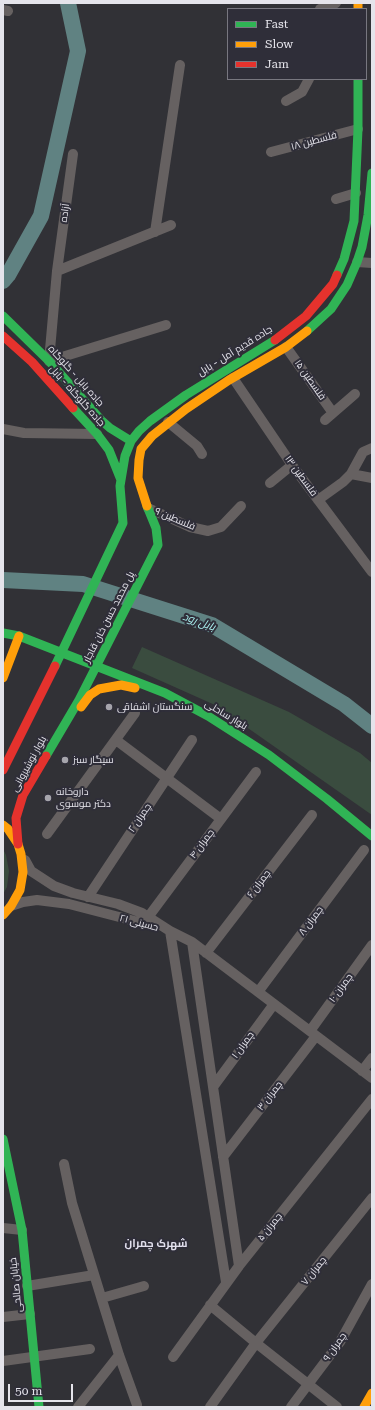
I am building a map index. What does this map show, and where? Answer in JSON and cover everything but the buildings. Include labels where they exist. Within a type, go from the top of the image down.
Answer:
[{"type":"main road","name":"جاده قدیم آمل - بابل","points":[[132,441],[139,431],[150,421],[180,399],[226,368],[275,340],[306,316],[333,284],[344,259],[354,221],[358,129],[358,80]]},
{"type":"main road","points":[[148,508],[138,478],[139,460],[141,449],[152,436],[168,422],[233,378],[286,347],[309,330],[331,309],[347,285],[362,248],[368,215],[372,173]]},
{"type":"main road","name":"جاده بابل - گلوگاه","points":[[6,318],[50,361],[101,420],[141,449]]},
{"type":"main road","name":"جاده گلوگاه - بابل","points":[[3,336],[32,362],[97,434],[109,450],[121,480]]},
{"type":"main road","points":[[121,480],[126,456],[132,441]]},
{"type":"main road","name":"بلوار نوشیروانی","points":[[3,770],[50,677],[123,523],[121,480]]},
{"type":"main road","name":"پل محمد حسن خان قاجار","points":[[79,700],[158,545],[156,528],[148,508]]},
{"type":"main road","name":"بلوار ساحلی","points":[[3,633],[19,636],[164,693],[208,716],[251,743],[327,798],[372,836]]},
{"type":"main road","points":[[3,678],[19,636]]},
{"type":"main road","points":[[49,750],[90,695],[99,689],[120,685],[164,693]]},
{"type":"main road","name":"بلوار نوشیروانی","points":[[18,844],[16,818],[23,795],[79,700]]},
{"type":"main road","points":[[3,825],[8,829],[18,844],[22,854],[23,872],[20,890],[7,911],[3,923]]},
{"type":"main road","name":"خيابان صالحی","points":[[3,1138],[22,1230],[39,1407]]},
{"type":"main road","points":[[364,1407],[372,1392]]},
{"type":"street","points":[[323,8],[336,3]]},
{"type":"street","points":[[155,232],[180,66]]},
{"type":"street","points":[[286,101],[302,92],[308,80]]},
{"type":"street","name":"فلسطین ۱۸","points":[[271,152],[358,129]]},
{"type":"street","name":"آزاده","points":[[50,361],[57,271],[74,154]]},
{"type":"street","points":[[336,199],[356,193]]},
{"type":"street","points":[[57,271],[171,225]]},
{"type":"street","points":[[357,262],[372,263]]},
{"type":"street","points":[[50,361],[166,325]]},
{"type":"street","name":"فلسطین ۱۵","points":[[286,347],[333,413]]},
{"type":"street","name":"فلسطین ۱۳","points":[[233,378],[292,465],[372,572]]},
{"type":"street","points":[[325,420],[355,394]]},
{"type":"street","points":[[168,422],[197,446],[202,454]]},
{"type":"street","points":[[3,429],[24,433],[97,434]]},
{"type":"street","points":[[318,500],[343,482],[351,474],[363,452],[372,448]]},
{"type":"street","points":[[270,483],[292,465]]},
{"type":"street","points":[[351,474],[372,478]]},
{"type":"street","name":"فلسطین ۹","points":[[148,508],[190,527],[208,531],[221,527],[241,506]]},
{"type":"street","points":[[47,834],[135,713]]},
{"type":"street","points":[[116,740],[221,819]]},
{"type":"street","name":"چمران ۲","points":[[88,897],[192,740]]},
{"type":"street","name":"چمران ۴","points":[[146,920],[256,772]]},
{"type":"street","name":"چمران ۶","points":[[206,953],[312,815]]},
{"type":"street","name":"چمران ۸","points":[[258,992],[364,850]]},
{"type":"street","name":"حسینی ۲۱","points":[[22,854],[31,871],[54,886],[72,893],[118,904],[142,913],[146,920]]},
{"type":"street","points":[[70,904],[72,893]]},
{"type":"street","name":"حسینی ۲۱","points":[[7,911],[23,902],[37,900],[70,904],[146,920],[192,942]]},
{"type":"street","points":[[170,931],[226,1282]]},
{"type":"street","points":[[192,942],[372,1078]]},
{"type":"street","points":[[192,942],[239,1266]]},
{"type":"street","name":"چمران ۱۰","points":[[313,1034],[372,945]]},
{"type":"street","name":"چمران ۱","points":[[213,1087],[274,1004]]},
{"type":"street","name":"چمران ۳","points":[[223,1156],[313,1034]]},
{"type":"street","points":[[362,1071],[372,1058]]},
{"type":"street","name":"چمران ۵","points":[[173,1357],[226,1282],[372,1099]]},
{"type":"street","points":[[64,1164],[72,1203],[119,1355],[137,1405]]},
{"type":"street","name":"چمران ۷","points":[[210,1407],[256,1344],[372,1198]]},
{"type":"street","points":[[3,1228],[22,1230]]},
{"type":"street","points":[[27,1286],[94,1275]]},
{"type":"street","name":"چمران ۹","points":[[291,1407],[340,1342],[372,1284]]},
{"type":"street","points":[[102,1298],[144,1286]]},
{"type":"street","points":[[210,1304],[256,1344],[337,1407]]},
{"type":"street","points":[[3,1317],[30,1314]]},
{"type":"street","points":[[3,1361],[90,1349]]},
{"type":"street","points":[[78,1407],[119,1355]]},
{"type":"green space","points":[[142,647],[289,712],[360,753],[372,763],[372,815],[215,705],[132,668]]},
{"type":"green space","points":[[3,849],[6,855],[9,871],[7,887],[3,894]]},
{"type":"waterway","points":[[3,281],[8,275],[41,216],[78,51],[68,3]]},
{"type":"waterway","name":"بابل رود","points":[[3,580],[83,584],[212,625],[344,704],[372,726]]},
{"type":"traffic: fast","points":[[337,275],[344,259],[354,221],[358,129],[358,80]]},
{"type":"traffic: fast","points":[[307,331],[331,309],[347,285],[357,262],[362,247],[368,215],[372,173]]},
{"type":"traffic: fast","points":[[3,316],[49,361],[101,420],[110,428],[131,441]]},
{"type":"traffic: fast","points":[[55,666],[123,523],[120,486],[125,456],[131,441],[150,421],[186,395],[275,340]]},
{"type":"traffic: fast","points":[[73,408],[97,434],[109,450],[121,480]]},
{"type":"traffic: fast","points":[[46,756],[79,700],[158,545],[156,528],[147,506]]},
{"type":"traffic: fast","points":[[3,633],[19,636],[165,693],[208,716],[269,755],[327,799],[372,836]]},
{"type":"traffic: fast","points":[[3,1139],[22,1230],[39,1407]]},
{"type":"traffic: slow","points":[[358,3],[358,8]]},
{"type":"traffic: slow","points":[[147,506],[138,478],[139,460],[141,449],[152,436],[186,409],[229,380],[286,347],[307,331]]},
{"type":"traffic: slow","points":[[3,678],[19,636]]},
{"type":"traffic: slow","points":[[81,707],[90,695],[99,689],[121,685],[135,688]]},
{"type":"traffic: slow","points":[[3,825],[8,829],[18,844],[23,872],[20,890],[11,906],[3,915]]},
{"type":"traffic: slow","points":[[364,1407],[372,1393]]},
{"type":"traffic: jam","points":[[275,340],[306,316],[333,284],[337,275]]},
{"type":"traffic: jam","points":[[3,336],[32,362],[73,408]]},
{"type":"traffic: jam","points":[[3,770],[55,666]]},
{"type":"traffic: jam","points":[[18,844],[16,818],[23,795],[46,756]]},
{"type":"place","name":"سنگستان اشفاقی","points":[[109,707]]},
{"type":"place","name":"سیگار سبز","points":[[65,760]]},
{"type":"place","name":"داروخانه دکتر موسوی","points":[[48,798]]},
{"type":"district","name":"شهرک چمران","points":[[156,1244]]}]
